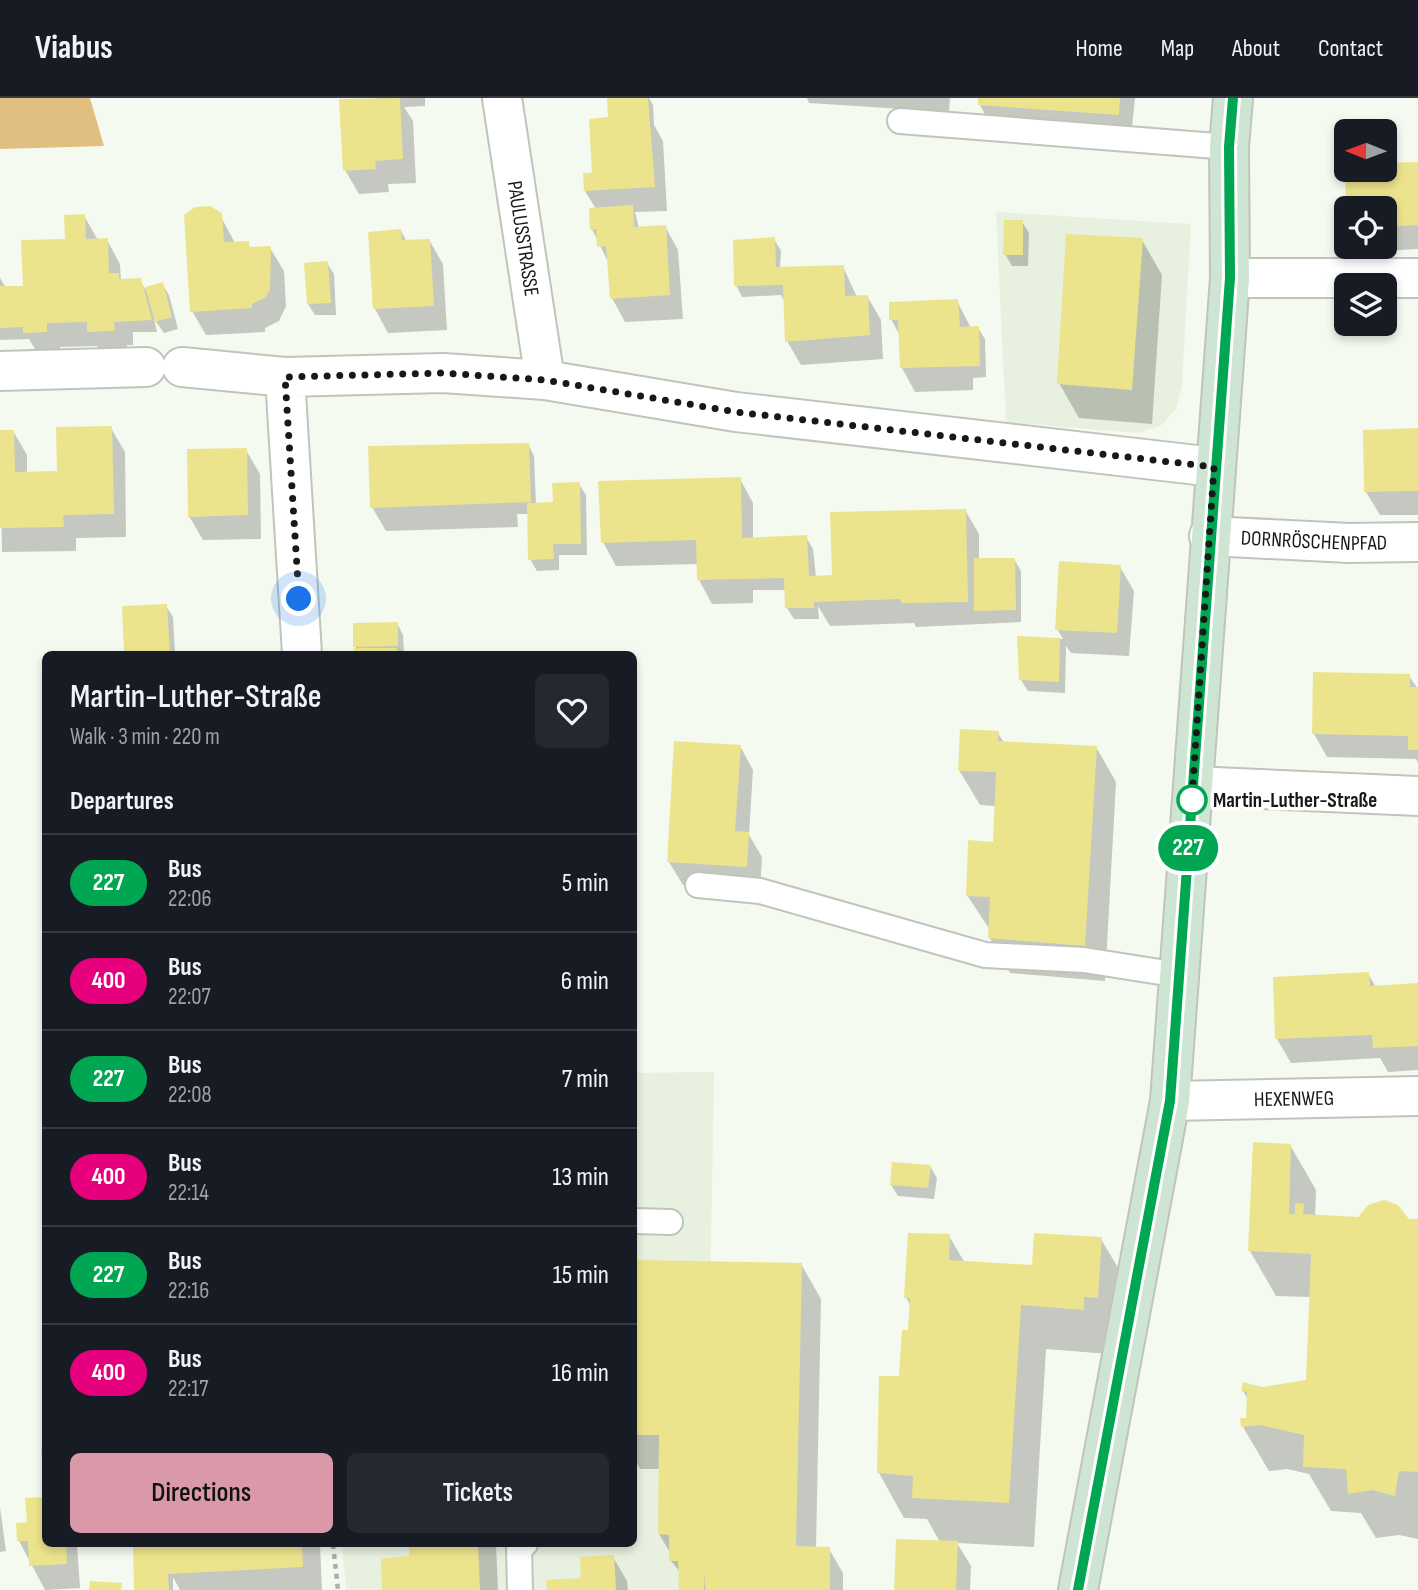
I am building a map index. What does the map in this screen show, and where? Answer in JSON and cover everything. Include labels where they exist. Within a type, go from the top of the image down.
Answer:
[{"type":"street","name":"PAULUSSTRASSE","points":[[502,98],[545,380]]},
{"type":"street","points":[[1078,1590],[1170,1101],[1214,467],[1230,278],[1229,147],[1233,98]]},
{"type":"street","points":[[1230,278],[1418,278]]},
{"type":"street","points":[[0,371],[164,367],[285,377],[443,373],[545,380],[736,412],[1214,467]]},
{"type":"street","points":[[285,377],[302,651]]},
{"type":"street","name":"DORNRÖSCHENPFAD","points":[[1209,536],[1349,543],[1418,542]]},
{"type":"street","points":[[1193,786],[1418,796]]},
{"type":"street","name":"HEXENWEG","points":[[1170,1101],[1418,1096]]},
{"type":"lane","points":[[900,121],[1229,147]]},
{"type":"lane","points":[[698,885],[760,891],[985,955],[1084,960],[1179,975]]},
{"type":"lane","points":[[637,1221],[670,1222]]},
{"type":"lane","points":[[520,1547],[520,1590]]},
{"type":"path","points":[[333,1547],[338,1590]]},
{"type":"shaded area","points":[[0,98],[90,98],[104,146],[0,149]]},
{"type":"shaded area","points":[[996,212],[1191,224],[1182,385],[1176,409],[1162,425],[1137,433],[1006,422]]},
{"type":"shaded area","points":[[714,1072],[705,1590],[346,1590],[342,1547],[637,1547],[637,1073]]},
{"type":"building","points":[[400,98],[403,159],[375,161],[376,169],[343,171],[339,99]]},
{"type":"building","points":[[607,98],[648,98],[655,187],[584,191],[583,173],[592,173],[589,119],[608,117]]},
{"type":"building","points":[[978,98],[1120,98],[1119,115],[978,105]]},
{"type":"building","points":[[1418,162],[1418,225],[1397,226],[1397,196],[1346,196],[1345,182],[1397,182],[1397,163]]},
{"type":"building","points":[[633,205],[634,227],[666,225],[670,295],[610,299],[606,246],[597,247],[596,229],[590,230],[589,208]]},
{"type":"building","points":[[210,206],[222,213],[224,242],[249,241],[249,247],[271,246],[270,289],[266,297],[252,304],[252,308],[190,312],[184,215],[195,207]]},
{"type":"building","points":[[85,214],[86,239],[108,238],[109,273],[119,273],[119,279],[141,278],[152,320],[114,322],[115,331],[87,332],[87,322],[47,323],[47,332],[23,333],[23,327],[0,328],[0,286],[23,286],[21,240],[65,239],[64,215]]},
{"type":"building","points":[[1004,220],[1023,220],[1023,255],[1003,255]]},
{"type":"building","points":[[401,229],[402,240],[430,239],[434,306],[373,309],[368,232]]},
{"type":"building","points":[[1066,234],[1143,238],[1132,390],[1057,384]]},
{"type":"building","points":[[775,237],[776,267],[844,265],[845,296],[868,295],[870,335],[785,342],[783,285],[734,286],[733,240]]},
{"type":"building","points":[[328,261],[331,303],[307,304],[304,263]]},
{"type":"building","points":[[163,282],[172,317],[155,322],[145,287]]},
{"type":"building","points":[[958,299],[960,327],[979,326],[980,366],[900,368],[898,320],[889,320],[889,302]]},
{"type":"building","points":[[112,426],[114,514],[63,515],[64,527],[0,528],[0,430],[14,430],[15,472],[57,471],[56,427]]},
{"type":"building","points":[[1418,428],[1418,491],[1364,492],[1363,430]]},
{"type":"building","points":[[529,443],[531,502],[370,508],[368,446]]},
{"type":"building","points":[[247,448],[248,515],[188,517],[187,449]]},
{"type":"building","points":[[741,477],[742,538],[807,535],[809,576],[832,575],[830,512],[966,509],[968,602],[901,603],[901,599],[814,602],[814,608],[785,608],[784,578],[697,580],[696,540],[601,543],[598,481]]},
{"type":"building","points":[[580,482],[581,544],[553,544],[554,559],[528,560],[527,503],[553,502],[552,483]]},
{"type":"building","points":[[974,558],[1015,558],[1016,610],[974,611]]},
{"type":"building","points":[[1059,561],[1121,565],[1117,633],[1055,630]]},
{"type":"building","points":[[167,604],[170,651],[124,651],[122,606]]},
{"type":"building","points":[[398,622],[398,646],[353,647],[353,623]]},
{"type":"building","points":[[1017,636],[1060,638],[1059,682],[1019,680]]},
{"type":"building","points":[[354,648],[397,648],[397,651],[354,651]]},
{"type":"building","points":[[1313,672],[1410,674],[1410,687],[1418,687],[1418,750],[1408,750],[1408,736],[1312,734]]},
{"type":"building","points":[[960,729],[999,731],[998,741],[1097,746],[1085,946],[988,938],[990,897],[966,896],[968,840],[993,842],[996,772],[958,771]]},
{"type":"building","points":[[674,741],[741,745],[735,831],[749,832],[747,867],[667,862]]},
{"type":"building","points":[[1369,972],[1370,986],[1418,983],[1418,1046],[1373,1048],[1372,1035],[1275,1039],[1273,977]]},
{"type":"building","points":[[1253,1142],[1291,1144],[1289,1214],[1295,1214],[1295,1203],[1304,1204],[1303,1214],[1358,1217],[1368,1205],[1384,1200],[1398,1205],[1409,1219],[1418,1219],[1418,1472],[1399,1471],[1395,1496],[1372,1490],[1348,1494],[1346,1469],[1303,1467],[1304,1435],[1260,1425],[1241,1427],[1240,1418],[1246,1418],[1247,1392],[1241,1391],[1243,1382],[1262,1387],[1306,1380],[1311,1254],[1248,1251]]},
{"type":"building","points":[[892,1162],[931,1165],[928,1188],[890,1185]]},
{"type":"building","points":[[908,1233],[950,1234],[949,1260],[1032,1265],[1034,1233],[1102,1237],[1098,1298],[1084,1297],[1084,1310],[1021,1305],[1009,1503],[912,1498],[913,1476],[877,1473],[879,1376],[899,1376],[902,1330],[908,1330],[910,1298],[904,1298]]},
{"type":"building","points":[[637,1260],[802,1263],[796,1546],[830,1547],[830,1590],[705,1590],[704,1571],[704,1590],[679,1590],[678,1561],[669,1561],[669,1535],[658,1534],[659,1435],[637,1435]]},
{"type":"building","points":[[42,1497],[42,1547],[66,1547],[67,1564],[29,1566],[28,1541],[17,1541],[16,1523],[27,1522],[25,1498]]},
{"type":"building","points":[[896,1539],[958,1541],[956,1590],[894,1590]]},
{"type":"building","points":[[133,1547],[302,1547],[303,1567],[168,1574],[169,1590],[134,1590]]},
{"type":"building","points":[[409,1547],[478,1547],[480,1590],[382,1590],[381,1559],[409,1556]]},
{"type":"building","points":[[614,1555],[616,1590],[547,1590],[546,1580],[581,1578],[580,1557]]},
{"type":"building","points":[[90,1581],[122,1583],[121,1590],[89,1590]]},
{"type":"bus line","name":"227","points":[[1078,1590],[1170,1101],[1230,278],[1229,147],[1233,98]]},
{"type":"place","name":"Martin-Luther-Straße","points":[[1192,800]]},
{"type":"route","points":[[299,599],[285,377],[443,373],[545,380],[736,412],[1214,467],[1191,813],[1192,800]]}]
